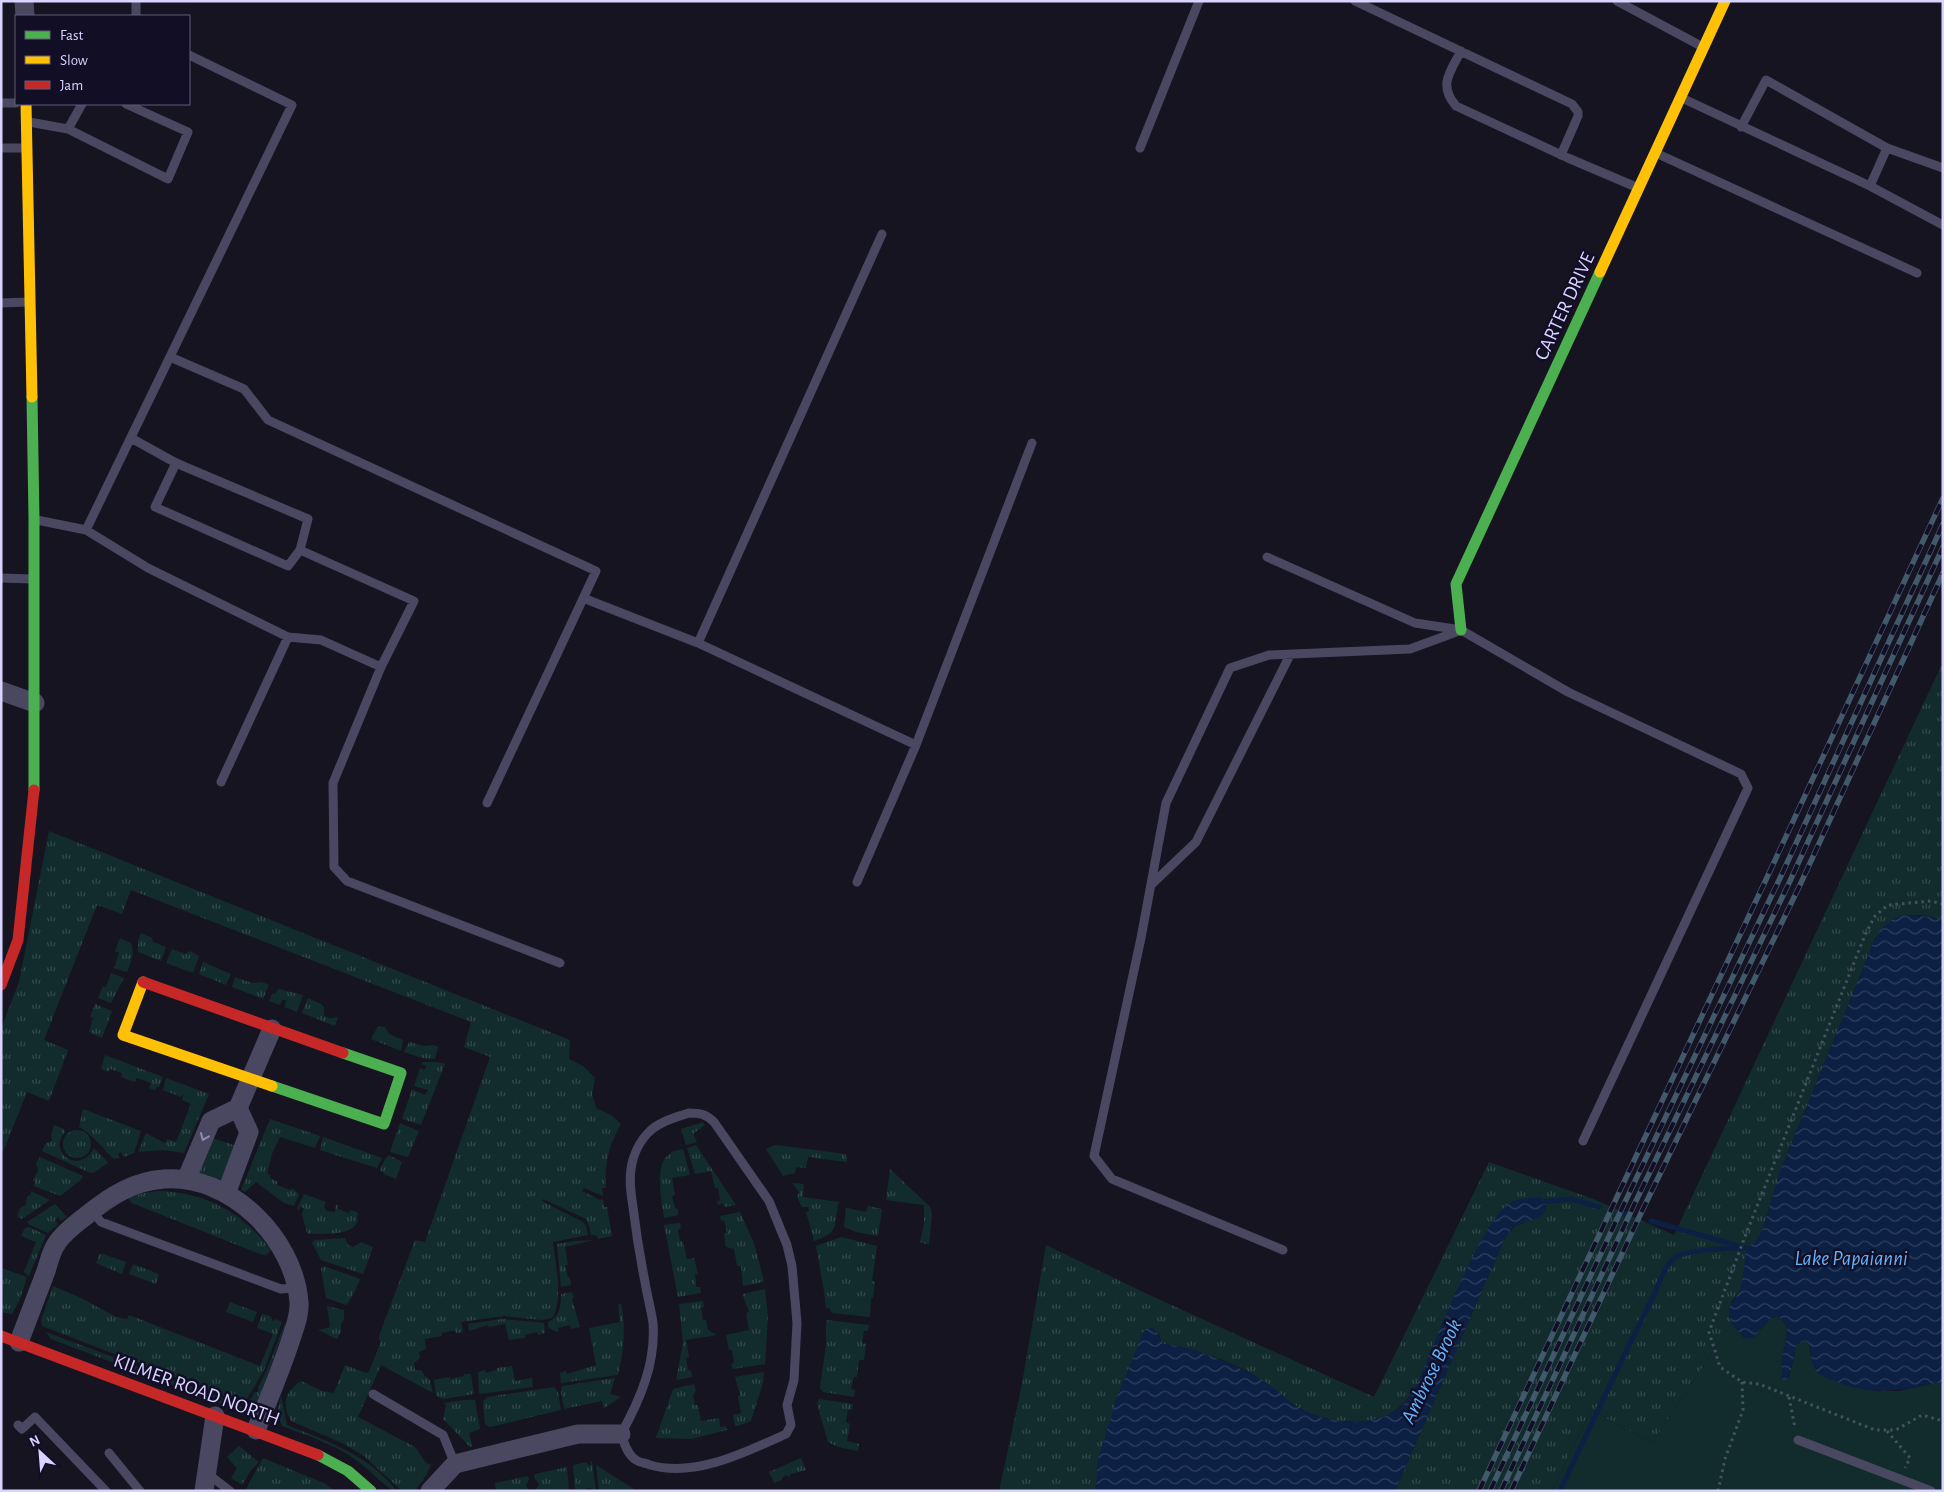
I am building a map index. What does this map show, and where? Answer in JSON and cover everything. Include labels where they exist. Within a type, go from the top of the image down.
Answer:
[{"type":"street","points":[[24,1],[25,15]]},
{"type":"street","name":"CARTER DRIVE","points":[[1461,630],[1456,584],[1725,1]]},
{"type":"street","points":[[1,985],[18,940],[34,798],[34,519],[27,122],[25,105]]},
{"type":"street","points":[[1,691],[35,704]]},
{"type":"street","points":[[143,982],[272,1029],[402,1073],[384,1124],[250,1079],[123,1035],[143,982]]},
{"type":"street","points":[[186,1180],[211,1121],[238,1108],[272,1029]]},
{"type":"street","points":[[226,1194],[248,1132],[238,1108]]},
{"type":"street","points":[[10,1339],[56,1243],[92,1211],[110,1197],[129,1187],[163,1179],[200,1182],[243,1204],[276,1237],[287,1257],[296,1288],[299,1302],[298,1317],[285,1357],[256,1430]]},
{"type":"street","name":"KILMER ROAD NORTH","points":[[10,1339],[317,1454],[348,1471],[371,1491]]},
{"type":"street","points":[[206,1482],[216,1416]]},
{"type":"street","points":[[430,1491],[455,1464],[578,1434],[621,1434]]},
{"type":"lane","points":[[136,1],[136,15]]},
{"type":"lane","points":[[1140,148],[1199,1]]},
{"type":"lane","points":[[1355,1],[1575,107],[1578,116],[1561,154]]},
{"type":"lane","points":[[1618,1],[1704,48]]},
{"type":"lane","points":[[1461,52],[1447,79],[1446,86],[1447,94],[1456,106],[1639,188]]},
{"type":"lane","points":[[86,530],[292,104],[190,55]]},
{"type":"lane","points":[[1741,127],[1766,80],[1888,148],[1943,168]]},
{"type":"lane","points":[[1681,97],[1741,127],[1870,186],[1943,225]]},
{"type":"lane","points":[[1,103],[15,104]]},
{"type":"lane","points":[[68,129],[81,105]]},
{"type":"lane","points":[[27,122],[68,129],[168,179],[188,132],[128,105]]},
{"type":"lane","points":[[1,148],[27,148]]},
{"type":"lane","points":[[1870,186],[1888,148]]},
{"type":"lane","points":[[1656,152],[1917,273]]},
{"type":"lane","points":[[698,643],[882,234]]},
{"type":"lane","points":[[1,303],[30,302]]},
{"type":"lane","points":[[170,357],[244,389],[268,420],[596,571],[487,803]]},
{"type":"lane","points":[[131,438],[176,462],[308,519],[300,550],[288,566],[155,507],[176,462]]},
{"type":"lane","points":[[857,882],[916,744],[1032,443]]},
{"type":"lane","points":[[34,519],[86,530],[148,568],[288,638],[321,640],[381,667]]},
{"type":"lane","points":[[300,550],[414,601],[381,667],[333,783],[334,867],[347,881],[560,963]]},
{"type":"lane","points":[[1267,557],[1415,623],[1461,630],[1568,692],[1741,774],[1748,788],[1583,1141]]},
{"type":"lane","points":[[1,578],[34,579]]},
{"type":"lane","points":[[583,598],[698,643],[916,744]]},
{"type":"lane","points":[[1283,1250],[1112,1179],[1094,1156],[1151,886],[1166,803],[1230,668],[1269,655],[1410,649],[1461,630]]},
{"type":"lane","points":[[221,782],[288,638]]},
{"type":"lane","points":[[1151,886],[1196,842],[1290,654]]},
{"type":"lane","points":[[700,1112],[709,1116],[755,1178],[769,1201],[787,1246],[792,1266],[797,1322],[794,1380],[787,1405],[792,1425],[786,1434],[738,1455],[709,1464],[680,1467],[658,1467],[635,1460],[628,1452],[621,1434],[637,1405],[645,1384],[653,1341],[653,1322],[637,1240],[629,1183],[634,1154],[642,1140],[664,1121],[689,1113],[700,1112]]},
{"type":"lane","points":[[92,1211],[101,1222],[281,1289],[296,1288]]},
{"type":"lane","points":[[373,1394],[443,1435],[455,1464]]},
{"type":"lane","points":[[18,1425],[22,1429],[35,1417],[106,1491]]},
{"type":"lane","points":[[1798,1440],[1931,1491]]},
{"type":"lane","points":[[108,1453],[140,1491]]},
{"type":"lane","points":[[206,1482],[230,1491]]},
{"type":"path","points":[[1943,904],[1931,901],[1888,905],[1875,916],[1865,936],[1746,1234],[1709,1332],[1720,1367],[1742,1382],[1759,1384],[1875,1430],[1896,1430],[1922,1415],[1943,1421]]},
{"type":"path","points":[[1718,1491],[1725,1459],[1743,1410],[1742,1382]]},
{"type":"path","points":[[1789,1397],[1798,1440]]},
{"type":"path","points":[[1887,1430],[1910,1458],[1899,1479]]},
{"type":"green space","points":[[1943,662],[1943,920],[1922,915],[1904,916],[1888,923],[1875,939],[1781,1169],[1762,1231],[1756,1241],[1747,1248],[1741,1289],[1732,1301],[1729,1315],[1732,1323],[1652,1443],[1591,1410],[1552,1491],[1395,1491],[1505,1238],[1515,1226],[1533,1220],[1485,1234],[1449,1309],[1421,1377],[1406,1400],[1388,1415],[1376,1419],[1351,1422],[1313,1414],[1297,1407],[1266,1383],[1239,1367],[1201,1352],[1164,1344],[1159,1334],[1152,1328],[1098,1459],[1096,1491],[999,1491],[1021,1389],[1046,1245],[1145,1293],[1374,1397],[1489,1162],[1596,1200],[1674,1235]]},
{"type":"green space","points":[[49,831],[570,1040],[569,1059],[583,1066],[595,1078],[592,1094],[596,1108],[611,1115],[621,1124],[613,1139],[608,1155],[606,1188],[602,1188],[603,1196],[584,1188],[582,1191],[600,1200],[603,1199],[604,1207],[607,1207],[612,1236],[598,1239],[596,1235],[591,1235],[586,1219],[543,1199],[542,1201],[583,1222],[588,1235],[553,1242],[557,1270],[558,1302],[552,1318],[542,1320],[504,1316],[461,1322],[463,1332],[456,1333],[455,1330],[442,1333],[442,1336],[425,1339],[426,1349],[419,1352],[420,1358],[414,1363],[415,1370],[421,1370],[430,1380],[433,1393],[381,1365],[358,1417],[415,1447],[426,1463],[431,1465],[415,1491],[402,1491],[364,1456],[344,1444],[291,1421],[286,1409],[286,1398],[291,1389],[301,1381],[322,1391],[334,1393],[345,1365],[366,1373],[369,1372],[381,1341],[379,1336],[415,1240],[425,1242],[490,1057],[464,1047],[471,1022],[131,890],[122,914],[97,905],[44,1040],[68,1050],[49,1101],[27,1092],[1,1157],[1,1029],[19,982]]},
{"type":"green space","points":[[141,933],[152,938],[153,942],[166,947],[161,961],[138,952],[138,941]]},
{"type":"green space","points":[[120,938],[131,943],[133,951],[127,972],[114,968],[119,953],[115,951]]},
{"type":"green space","points":[[172,949],[185,954],[190,951],[199,956],[193,973],[166,963]]},
{"type":"green space","points":[[203,962],[231,974],[226,985],[199,974]]},
{"type":"green space","points":[[111,973],[124,978],[111,1003],[98,998],[103,986],[106,987]]},
{"type":"green space","points":[[235,977],[252,983],[262,982],[269,985],[263,999],[232,987]]},
{"type":"green space","points":[[279,989],[303,995],[297,1012],[285,1007],[286,1000],[282,1000],[280,1005],[269,1001],[272,994],[275,994]]},
{"type":"green space","points":[[308,998],[324,1007],[324,1015],[327,1018],[338,1017],[335,1026],[302,1013]]},
{"type":"green space","points":[[95,1004],[112,1011],[102,1038],[89,1032],[93,1018],[90,1017]]},
{"type":"green space","points":[[378,1026],[385,1027],[389,1034],[403,1040],[401,1051],[371,1039]]},
{"type":"green space","points":[[409,1042],[438,1047],[435,1059],[422,1058],[404,1052]]},
{"type":"green space","points":[[105,1055],[163,1077],[159,1087],[155,1090],[149,1088],[151,1083],[137,1078],[135,1082],[121,1077],[122,1073],[110,1069],[108,1072],[101,1069]]},
{"type":"green space","points":[[422,1062],[445,1064],[421,1125],[402,1119],[412,1089],[425,1095],[428,1090],[414,1086],[420,1068],[425,1070],[426,1066]]},
{"type":"green space","points":[[166,1078],[209,1094],[184,1153],[163,1150],[138,1152],[146,1133],[165,1143],[167,1139],[176,1142],[191,1104],[182,1100],[184,1094],[181,1097],[163,1090]]},
{"type":"green space","points":[[83,1109],[141,1131],[134,1153],[124,1157],[121,1152],[118,1154],[120,1158],[114,1159],[79,1127]]},
{"type":"green space","points":[[270,1119],[320,1136],[315,1148],[280,1137],[273,1151],[267,1173],[271,1176],[270,1178],[278,1182],[277,1185],[290,1190],[292,1188],[299,1194],[294,1206],[284,1203],[256,1182],[245,1192],[241,1190]]},
{"type":"green space","points":[[703,1122],[705,1125],[693,1134],[697,1142],[686,1145],[681,1129]]},
{"type":"green space","points":[[400,1123],[419,1131],[408,1157],[390,1152]]},
{"type":"green space","points":[[54,1125],[64,1129],[65,1132],[60,1139],[60,1147],[62,1153],[67,1158],[73,1161],[81,1160],[88,1156],[94,1148],[108,1163],[93,1173],[42,1151],[45,1144],[52,1141],[51,1136]]},
{"type":"green space","points":[[77,1130],[87,1134],[91,1144],[87,1154],[77,1158],[67,1154],[63,1144],[67,1134]]},
{"type":"green space","points":[[323,1137],[382,1158],[377,1168],[320,1150]]},
{"type":"green space","points":[[212,1138],[237,1146],[224,1182],[199,1175],[198,1172]]},
{"type":"green space","points":[[696,1145],[736,1205],[724,1207],[723,1203],[718,1205],[717,1202],[720,1200],[718,1188],[715,1188],[711,1171],[695,1174],[687,1148]]},
{"type":"green space","points":[[776,1145],[846,1154],[847,1162],[808,1157],[806,1168],[796,1167],[795,1173],[783,1176],[766,1149]]},
{"type":"green space","points":[[683,1149],[690,1175],[672,1178],[675,1195],[672,1196],[675,1208],[678,1209],[678,1215],[664,1218],[660,1185],[661,1168],[664,1160],[670,1154]]},
{"type":"green space","points":[[389,1155],[402,1162],[396,1179],[380,1170]]},
{"type":"green space","points":[[40,1157],[83,1176],[81,1180],[60,1196],[34,1186],[35,1182],[33,1180],[38,1171],[36,1163]]},
{"type":"green space","points":[[890,1169],[930,1207],[932,1213],[929,1245],[920,1242],[924,1224],[924,1205],[886,1200]]},
{"type":"green space","points":[[792,1183],[804,1184],[803,1197],[839,1202],[834,1227],[829,1234],[814,1241],[806,1212],[809,1211],[808,1207],[802,1207],[797,1197],[799,1192]]},
{"type":"green space","points":[[31,1191],[50,1200],[22,1219],[17,1217],[20,1208],[26,1205],[27,1197],[31,1194]]},
{"type":"green space","points":[[158,1191],[191,1195],[221,1207],[248,1225],[271,1250],[266,1255],[260,1254],[132,1203],[128,1198]]},
{"type":"green space","points":[[304,1194],[326,1202],[324,1207],[327,1211],[335,1212],[336,1205],[338,1205],[338,1209],[349,1213],[351,1210],[357,1212],[358,1221],[350,1230],[343,1232],[329,1234],[307,1233],[302,1214],[304,1208],[300,1207],[299,1210],[297,1209]]},
{"type":"green space","points":[[55,1204],[67,1217],[61,1221],[58,1217],[55,1220],[58,1224],[48,1233],[27,1222]]},
{"type":"green space","points":[[868,1206],[882,1209],[878,1236],[856,1232],[844,1227],[846,1208],[866,1212]]},
{"type":"green space","points":[[740,1212],[754,1243],[764,1282],[743,1286],[741,1266],[737,1266],[734,1249],[726,1247],[724,1234],[727,1233],[724,1220],[721,1221],[720,1216]]},
{"type":"green space","points":[[680,1223],[681,1228],[678,1230],[680,1241],[683,1242],[687,1259],[694,1258],[698,1274],[695,1274],[696,1287],[700,1287],[701,1293],[678,1297],[664,1225]]},
{"type":"green space","points":[[29,1227],[46,1235],[29,1276],[24,1272],[36,1242],[21,1236],[25,1228]]},
{"type":"green space","points":[[841,1237],[877,1246],[872,1281],[875,1282],[873,1298],[871,1298],[870,1317],[832,1313],[829,1308],[826,1308],[816,1246]]},
{"type":"green space","points":[[345,1238],[348,1245],[353,1247],[361,1242],[373,1247],[363,1274],[321,1260],[312,1243],[315,1240]]},
{"type":"green space","points":[[594,1240],[565,1247],[568,1265],[565,1265],[571,1285],[561,1287],[557,1244]]},
{"type":"green space","points":[[100,1253],[126,1262],[122,1274],[96,1263]]},
{"type":"green space","points":[[133,1264],[159,1274],[156,1284],[129,1274]]},
{"type":"green space","points":[[324,1266],[360,1279],[346,1305],[326,1298],[321,1268]]},
{"type":"green space","points":[[1,1268],[27,1277],[20,1299],[12,1314],[1,1312]]},
{"type":"green space","points":[[53,1286],[81,1298],[116,1317],[127,1319],[129,1315],[260,1366],[273,1334],[257,1328],[262,1314],[270,1316],[273,1321],[275,1319],[282,1322],[264,1370],[244,1404],[42,1326],[41,1320]]},
{"type":"green space","points":[[765,1289],[768,1317],[765,1364],[733,1369],[731,1364],[734,1362],[732,1350],[729,1350],[726,1335],[749,1330],[746,1313],[749,1312],[743,1294]]},
{"type":"green space","points":[[572,1292],[574,1298],[572,1299],[580,1327],[571,1329],[570,1325],[558,1328],[559,1331],[556,1332],[548,1327],[548,1322],[557,1314],[560,1307],[561,1294]]},
{"type":"green space","points":[[703,1301],[704,1307],[701,1308],[703,1320],[706,1320],[708,1330],[717,1335],[686,1340],[689,1357],[686,1358],[688,1370],[691,1371],[692,1377],[676,1380],[683,1343],[679,1304]]},
{"type":"green space","points":[[230,1302],[257,1312],[253,1322],[226,1312]]},
{"type":"green space","points":[[621,1303],[624,1339],[618,1375],[561,1383],[560,1373],[566,1371],[567,1374],[596,1365],[589,1328],[620,1322],[618,1305]]},
{"type":"green space","points":[[327,1306],[344,1310],[341,1332],[337,1339],[318,1330],[330,1327]]},
{"type":"green space","points":[[1777,1316],[1786,1325],[1787,1330],[1781,1377],[1789,1378],[1797,1344],[1805,1341],[1809,1344],[1811,1358],[1874,1391],[1898,1391],[1943,1383],[1943,1491],[1552,1491],[1591,1410],[1652,1443],[1732,1323],[1744,1338],[1754,1337],[1770,1319]]},
{"type":"green space","points":[[502,1319],[544,1323],[545,1333],[538,1335],[537,1332],[525,1335],[525,1338],[509,1340],[505,1324],[489,1327],[488,1325],[469,1331],[468,1324]]},
{"type":"green space","points":[[826,1320],[869,1325],[868,1331],[864,1331],[862,1343],[866,1344],[864,1360],[859,1360],[857,1377],[854,1377],[851,1389],[855,1390],[854,1397],[823,1392],[820,1388],[826,1344]]},
{"type":"green space","points":[[285,1323],[258,1401],[249,1409],[247,1405],[255,1392],[258,1392],[258,1387],[266,1372]]},
{"type":"green space","points":[[46,1332],[236,1403],[247,1411],[240,1411],[51,1339]]},
{"type":"green space","points":[[512,1366],[515,1381],[532,1378],[533,1387],[479,1394],[478,1372],[485,1370],[486,1373],[497,1370],[497,1368]]},
{"type":"green space","points":[[764,1372],[763,1383],[751,1421],[735,1426],[733,1415],[741,1413],[738,1397],[740,1395],[735,1377]]},
{"type":"green space","points":[[464,1374],[471,1374],[474,1394],[444,1399],[436,1396],[434,1380],[449,1377],[451,1379],[464,1376]]},
{"type":"green space","points":[[615,1378],[610,1394],[621,1397],[604,1408],[602,1401],[564,1409],[561,1392],[562,1386]]},
{"type":"green space","points":[[694,1384],[696,1391],[693,1395],[695,1405],[698,1405],[701,1421],[719,1418],[720,1427],[726,1426],[727,1430],[691,1439],[656,1438],[673,1389]]},
{"type":"green space","points":[[554,1387],[558,1392],[561,1410],[490,1427],[485,1424],[483,1401],[487,1397]]},
{"type":"green space","points":[[281,1395],[287,1425],[346,1450],[374,1468],[397,1491],[388,1487],[364,1466],[342,1451],[322,1441],[282,1426],[277,1414]]},
{"type":"green space","points":[[819,1399],[853,1404],[852,1410],[848,1410],[846,1422],[850,1424],[847,1441],[859,1444],[858,1451],[838,1447],[828,1442],[817,1404]]},
{"type":"green space","points":[[475,1400],[480,1429],[469,1433],[472,1447],[443,1419],[446,1405],[444,1403]]},
{"type":"green space","points":[[239,1446],[259,1462],[251,1470],[242,1485],[231,1478],[237,1468],[227,1457]]},
{"type":"green space","points":[[263,1458],[326,1484],[334,1491],[245,1491]]},
{"type":"green space","points":[[801,1458],[806,1470],[791,1474],[789,1477],[786,1475],[782,1480],[774,1483],[769,1472]]},
{"type":"green space","points":[[590,1461],[592,1461],[596,1491],[590,1488],[575,1491],[573,1465],[587,1462],[588,1465],[591,1465]]},
{"type":"green space","points":[[596,1465],[634,1489],[634,1491],[599,1491]]},
{"type":"green space","points":[[567,1467],[569,1491],[535,1491],[539,1485],[534,1477],[535,1474]]},
{"type":"green space","points":[[528,1476],[529,1479],[526,1485],[529,1491],[496,1491],[495,1483]]},
{"type":"water","name":"Lake Papaianni","points":[[1904,915],[1932,917],[1943,920],[1943,1383],[1886,1391],[1848,1386],[1823,1377],[1817,1372],[1813,1365],[1809,1344],[1805,1341],[1797,1344],[1789,1378],[1784,1380],[1780,1378],[1787,1337],[1786,1325],[1783,1320],[1777,1316],[1770,1319],[1754,1337],[1744,1338],[1732,1323],[1729,1308],[1741,1289],[1747,1248],[1756,1241],[1762,1231],[1781,1169],[1875,939],[1887,924]]},
{"type":"water","points":[[1540,1197],[1547,1202],[1543,1214],[1515,1226],[1505,1238],[1395,1491],[1096,1491],[1098,1459],[1117,1397],[1143,1332],[1149,1328],[1157,1332],[1164,1344],[1212,1356],[1257,1377],[1297,1406],[1313,1415],[1350,1422],[1376,1419],[1397,1410],[1408,1399],[1476,1250],[1499,1213],[1513,1201]]},
{"type":"waterway","name":"Ambrose Brook","points":[[1541,1202],[1571,1199],[1599,1207]]},
{"type":"waterway","name":"Ambrose Brook","points":[[1622,1213],[1628,1215]]},
{"type":"waterway","name":"Ambrose Brook","points":[[1651,1221],[1739,1246]]},
{"type":"waterway","points":[[1560,1491],[1668,1265],[1676,1257],[1690,1252],[1747,1248]]},
{"type":"railway","points":[[1479,1491],[1943,498]]},
{"type":"railway","points":[[1490,1491],[1625,1202],[1781,876],[1943,524]]},
{"type":"railway","points":[[1501,1491],[1634,1205],[1790,881],[1943,547]]},
{"type":"railway","points":[[1511,1491],[1642,1211],[1800,885],[1943,573]]},
{"type":"traffic: fast","points":[[1461,630],[1456,584],[1600,272]]},
{"type":"traffic: fast","points":[[32,397],[34,790]]},
{"type":"traffic: fast","points":[[272,1086],[384,1124],[401,1073],[343,1053]]},
{"type":"traffic: fast","points":[[318,1455],[348,1471],[371,1491]]},
{"type":"traffic: slow","points":[[1600,272],[1725,1]]},
{"type":"traffic: slow","points":[[26,105],[32,397]]},
{"type":"traffic: slow","points":[[143,982],[123,1035],[272,1086]]},
{"type":"traffic: jam","points":[[1,985],[18,940],[34,790]]},
{"type":"traffic: jam","points":[[143,982],[343,1053]]},
{"type":"traffic: jam","points":[[1,1336],[318,1455]]}]
